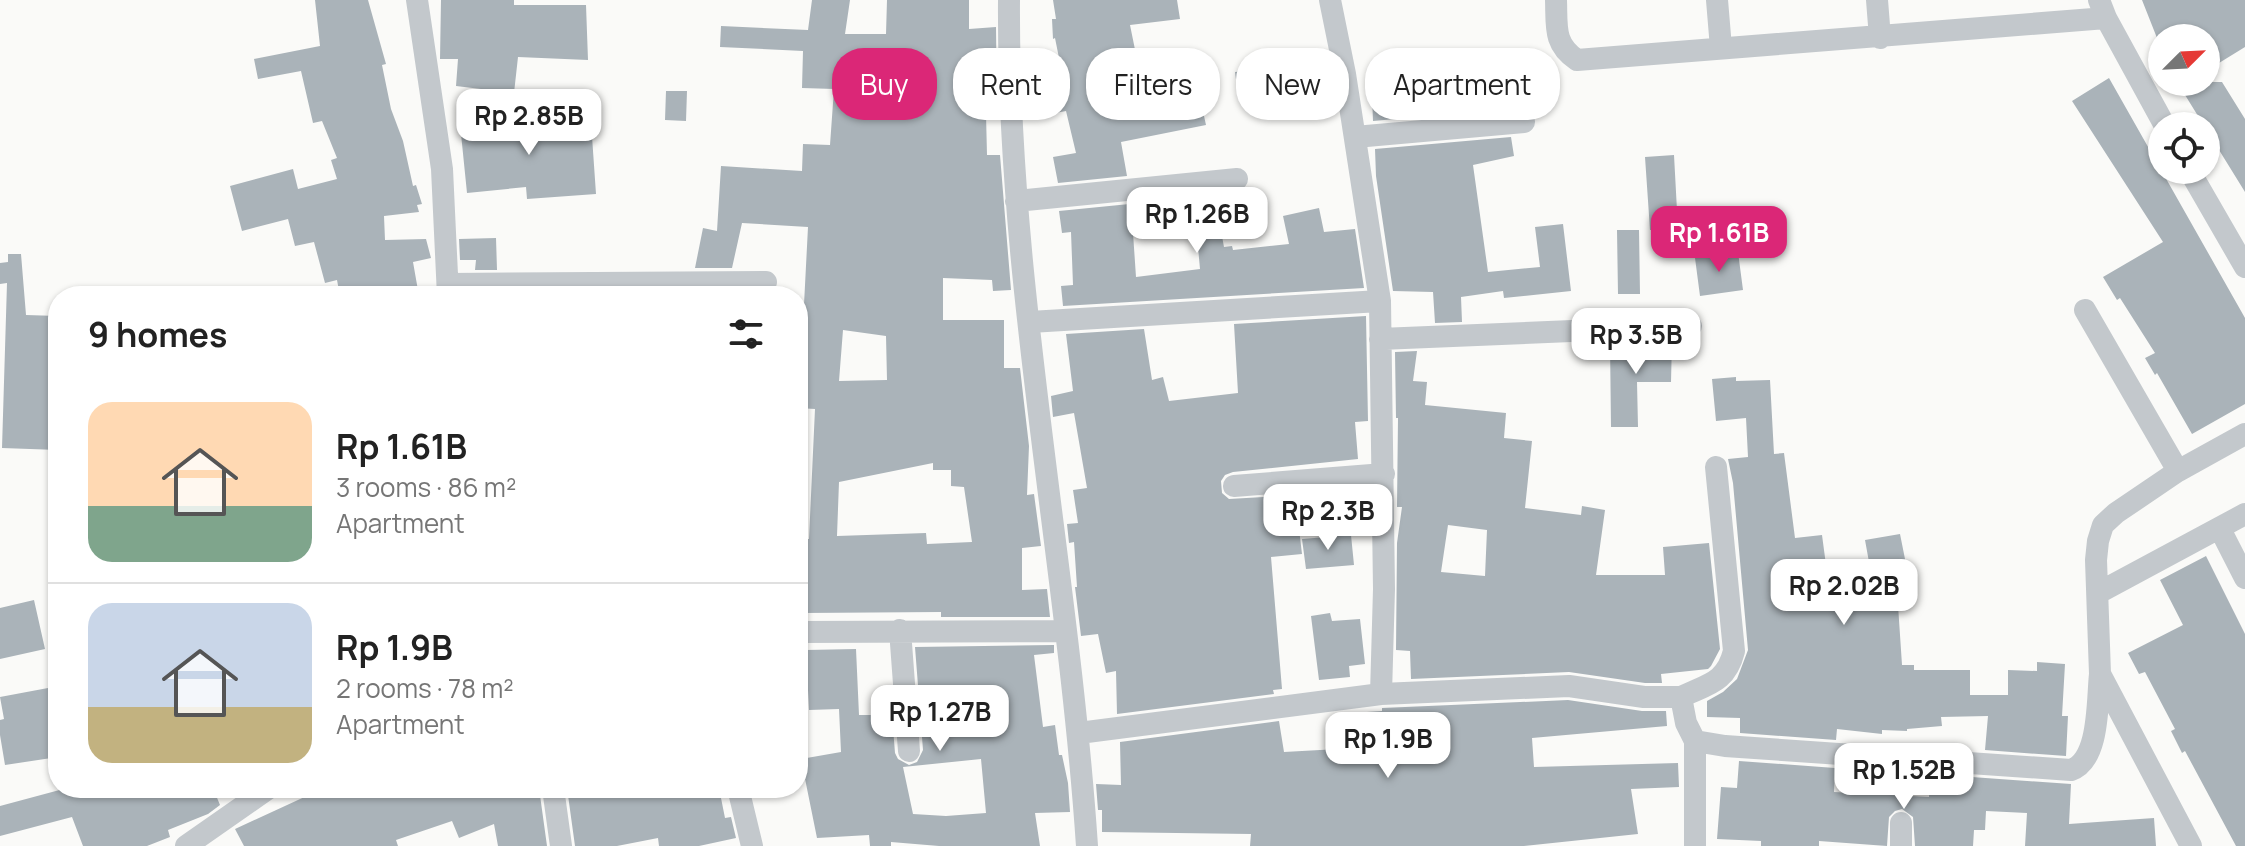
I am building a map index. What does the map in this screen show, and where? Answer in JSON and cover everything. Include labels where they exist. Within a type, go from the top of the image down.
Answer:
[{"type":"street","points":[[417,0],[442,169],[448,286]]},
{"type":"street","points":[[1009,0],[1016,201],[1064,631],[1079,733],[1087,846]]},
{"type":"street","points":[[1330,0],[1380,301],[1384,474],[1381,694]]},
{"type":"street","points":[[1556,0],[1558,40],[1565,52],[1577,60],[1880,38],[2040,11],[2102,9],[2157,112]]},
{"type":"street","points":[[1717,0],[1721,48]]},
{"type":"street","points":[[1877,0],[1880,38]]},
{"type":"street","points":[[1355,137],[1524,122]]},
{"type":"street","points":[[1016,201],[1237,179]]},
{"type":"street","points":[[2197,184],[2245,267]]},
{"type":"street","points":[[542,286],[660,281],[766,282]]},
{"type":"street","points":[[1030,322],[1380,301]]},
{"type":"street","points":[[2085,310],[2178,471]]},
{"type":"street","points":[[1380,339],[1691,326]]},
{"type":"street","points":[[1695,741],[1725,746],[2051,771],[2080,767],[2092,745],[2100,674],[2096,560],[2103,525],[2178,471],[2245,434]]},
{"type":"street","points":[[1079,733],[1381,694],[1569,686],[1644,697],[1681,697],[1723,677],[1730,668],[1734,651],[1716,467]]},
{"type":"street","points":[[1234,486],[1384,474]]},
{"type":"street","points":[[2098,593],[2245,514]]},
{"type":"street","points":[[2220,529],[2245,578]]},
{"type":"street","points":[[900,630],[909,751]]},
{"type":"street","points":[[808,632],[1064,631]]},
{"type":"street","points":[[2100,674],[2191,846]]},
{"type":"street","points":[[1681,697],[1686,723],[1695,741],[1695,846]]},
{"type":"street","points":[[186,846],[255,798]]},
{"type":"street","points":[[554,798],[561,846]]},
{"type":"street","points":[[740,798],[752,846]]},
{"type":"street","points":[[1901,823],[1901,846]]},
{"type":"building","points":[[315,0],[368,0],[386,64],[382,65],[391,109],[403,141],[413,186],[416,185],[422,204],[417,205],[419,212],[384,216],[385,240],[426,239],[431,258],[413,262],[417,286],[338,286],[337,280],[325,283],[314,242],[295,246],[288,219],[242,231],[230,186],[293,169],[298,189],[337,179],[331,160],[337,158],[322,121],[313,123],[301,71],[258,79],[254,59],[320,46]]},
{"type":"building","points":[[441,0],[514,0],[514,5],[586,5],[588,60],[518,57],[514,93],[456,86],[458,59],[440,59]]},
{"type":"building","points":[[812,0],[850,0],[845,34],[886,34],[887,0],[969,0],[969,29],[996,27],[996,48],[953,48],[953,120],[986,120],[987,155],[1000,155],[1011,290],[993,291],[992,280],[943,278],[943,320],[1004,320],[1004,368],[1020,368],[1029,446],[1027,495],[1034,494],[1041,546],[1022,548],[1022,590],[1047,589],[1050,617],[941,617],[941,612],[808,613],[808,539],[815,409],[808,409],[808,286],[805,286],[808,227],[742,223],[732,268],[695,268],[703,228],[717,231],[721,166],[802,171],[803,144],[830,145],[832,117],[832,120],[937,120],[937,48],[832,48],[832,89],[802,88],[803,51],[720,47],[721,26],[808,30]],"holes":[[[843,330],[886,336],[887,380],[839,381]],[[933,463],[933,470],[951,470],[951,486],[964,487],[972,542],[927,544],[926,533],[837,536],[839,482]]]},
{"type":"building","points":[[1053,0],[1177,0],[1180,19],[1130,25],[1135,48],[1086,48],[1086,120],[1205,120],[1206,125],[1121,142],[1127,176],[1058,183],[1053,157],[1076,153],[1068,120],[1070,48],[1057,48],[1053,39],[1052,19],[1056,19]]},
{"type":"building","points":[[2142,0],[2245,0],[2245,47],[2220,62],[2220,24],[2151,24]]},
{"type":"building","points":[[2109,78],[2148,147],[2148,184],[2169,184],[2245,318],[2245,404],[2192,434],[2145,358],[2155,353],[2103,277],[2163,242],[2072,101]]},
{"type":"building","points":[[2222,82],[2245,119],[2245,192],[2220,152],[2220,112],[2196,112],[2186,96],[2220,96]]},
{"type":"building","points":[[666,91],[687,91],[686,121],[665,120]]},
{"type":"building","points":[[545,114],[546,125],[591,122],[596,194],[527,199],[526,187],[467,193],[460,124]]},
{"type":"building","points":[[1511,137],[1514,156],[1473,165],[1488,272],[1540,267],[1535,227],[1563,224],[1571,291],[1504,298],[1503,291],[1461,297],[1462,322],[1435,323],[1433,292],[1393,291],[1376,176],[1375,149]]},
{"type":"building","points":[[1674,155],[1678,229],[1650,230],[1645,157]]},
{"type":"building","points":[[1220,195],[1223,208],[1217,209],[1224,247],[1232,246],[1233,250],[1289,244],[1283,216],[1319,208],[1324,232],[1355,229],[1364,288],[1063,306],[1061,286],[1073,285],[1071,232],[1062,233],[1059,211]],"holes":[[[1196,225],[1200,269],[1136,277],[1133,233]]]},
{"type":"building","points":[[1617,230],[1639,230],[1640,294],[1618,294]]},
{"type":"building","points":[[496,238],[497,270],[475,270],[476,260],[460,260],[459,239]]},
{"type":"building","points":[[1738,252],[1743,290],[1700,296],[1695,258]]},
{"type":"building","points":[[8,254],[21,254],[26,315],[48,316],[48,450],[2,448],[7,283],[0,284],[0,263],[8,262]]},
{"type":"building","points":[[1366,316],[1368,421],[1355,422],[1358,459],[1233,472],[1221,481],[1222,493],[1229,499],[1295,495],[1302,554],[1271,557],[1282,689],[1273,690],[1274,694],[1117,714],[1116,671],[1106,673],[1098,634],[1081,636],[1074,542],[1069,543],[1067,524],[1078,523],[1073,490],[1087,488],[1074,413],[1053,417],[1051,396],[1073,391],[1066,334],[1144,329],[1152,380],[1163,377],[1169,401],[1238,393],[1234,324]]},
{"type":"building","points":[[1672,341],[1671,382],[1637,382],[1638,427],[1611,427],[1610,343]]},
{"type":"building","points":[[1417,351],[1413,381],[1427,382],[1425,405],[1506,413],[1504,438],[1532,441],[1525,508],[1581,515],[1582,506],[1605,510],[1596,575],[1665,575],[1663,547],[1709,543],[1720,649],[1708,669],[1661,674],[1662,683],[1569,672],[1411,679],[1410,651],[1396,650],[1397,543],[1402,507],[1397,507],[1395,352]],"holes":[[[1448,525],[1487,530],[1485,576],[1441,572]]]},
{"type":"building","points":[[1736,377],[1736,381],[1770,380],[1774,454],[1784,453],[1795,538],[1822,535],[1828,580],[1871,573],[1865,540],[1900,534],[1907,569],[1903,569],[1905,589],[1897,590],[1902,665],[1914,665],[1914,670],[1970,670],[1970,695],[2008,695],[2008,670],[2037,671],[2037,662],[2065,664],[2062,716],[2068,716],[2066,756],[1985,750],[1988,716],[1941,717],[1942,726],[1907,731],[1882,730],[1882,734],[1837,729],[1836,740],[1740,733],[1740,718],[1707,717],[1707,701],[1737,679],[1748,650],[1733,483],[1728,459],[1748,457],[1746,418],[1716,421],[1712,379]]},
{"type":"building","points":[[1351,535],[1354,565],[1306,569],[1302,539]]},
{"type":"building","points":[[2206,556],[2245,634],[2245,846],[2236,846],[2185,751],[2182,753],[2171,731],[2175,729],[2145,672],[2139,674],[2128,653],[2183,625],[2160,580]]},
{"type":"building","points":[[34,600],[45,649],[0,659],[0,608]]},
{"type":"building","points":[[1330,613],[1332,621],[1360,619],[1365,664],[1349,666],[1350,677],[1319,680],[1311,616]]},
{"type":"building","points":[[1054,645],[1054,653],[1034,655],[1043,727],[1055,725],[1059,755],[1062,755],[1068,783],[1070,812],[1035,813],[1040,846],[939,846],[891,842],[891,846],[870,846],[869,835],[817,838],[808,794],[808,758],[841,752],[839,709],[809,710],[808,650],[856,649],[859,715],[892,715],[898,759],[909,765],[917,762],[923,750],[915,647]],"holes":[[[981,759],[986,813],[946,816],[913,814],[903,767]]]},
{"type":"building","points":[[48,688],[48,759],[5,765],[0,735],[0,720],[4,719],[0,697]]},
{"type":"building","points":[[1568,700],[1642,711],[1666,711],[1667,726],[1532,738],[1534,767],[1678,763],[1679,787],[1631,789],[1638,834],[1524,846],[1250,846],[1251,834],[1102,832],[1102,810],[1098,810],[1096,784],[1121,785],[1120,742],[1279,721],[1284,752],[1338,749],[1336,714],[1382,711],[1382,708]]},
{"type":"building","points":[[1739,761],[1835,768],[1834,792],[1929,797],[1930,774],[2071,784],[2069,824],[2154,818],[2156,846],[2025,846],[2027,813],[1986,811],[1985,830],[1974,830],[1973,846],[1915,846],[1913,817],[1902,809],[1889,817],[1887,846],[1819,841],[1819,846],[1761,846],[1761,841],[1717,839],[1721,787],[1737,788]]},
{"type":"building","points":[[48,793],[48,798],[217,798],[220,805],[208,814],[168,830],[170,837],[147,846],[83,846],[72,817],[0,836],[0,806]]},
{"type":"building","points":[[302,798],[540,798],[547,846],[498,846],[494,824],[459,838],[452,821],[396,840],[398,846],[244,846],[235,829]]},
{"type":"building","points":[[568,798],[721,798],[725,818],[731,817],[736,838],[699,846],[659,846],[658,838],[617,846],[575,846]]}]
